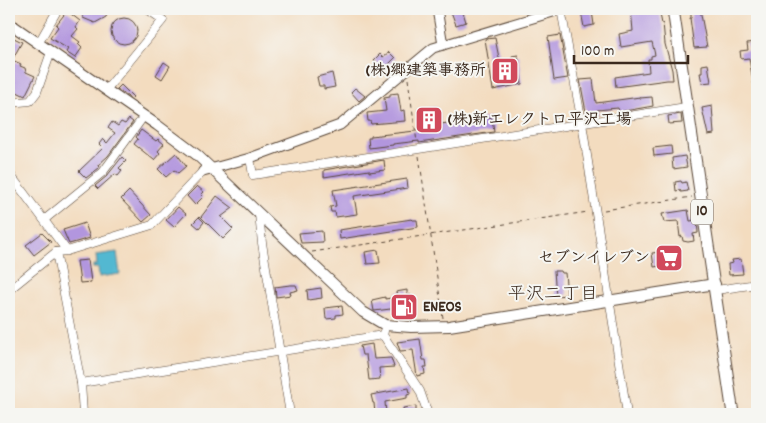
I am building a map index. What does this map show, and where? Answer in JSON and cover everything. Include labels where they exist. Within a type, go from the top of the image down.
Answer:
[{"type":"main road","name":"10","points":[[673,9],[686,107],[733,414]]},
{"type":"main road","points":[[9,23],[144,116],[196,155],[207,170],[259,214],[384,330],[444,326],[608,300],[715,287]]},
{"type":"street","points":[[38,44],[58,9]]},
{"type":"street","points":[[437,9],[443,45]]},
{"type":"street","points":[[9,290],[56,252],[67,251],[152,225],[207,170],[250,158],[340,125],[433,48],[562,9],[582,123],[627,414]]},
{"type":"street","points":[[106,90],[163,20],[153,10]]},
{"type":"street","points":[[9,103],[30,100],[34,96],[51,52]]},
{"type":"street","points":[[250,158],[253,175],[686,107]]},
{"type":"street","points":[[44,220],[104,172],[144,116]]},
{"type":"street","points":[[9,174],[67,251]]},
{"type":"street","points":[[259,214],[290,414]]},
{"type":"street","points":[[56,252],[81,383],[84,414]]},
{"type":"street","points":[[715,287],[757,284]]},
{"type":"street","points":[[81,383],[280,350],[384,330],[420,391],[428,414]]},
{"type":"path","points":[[406,69],[417,145]]},
{"type":"path","points":[[419,154],[444,326]]},
{"type":"path","points":[[603,210],[700,196]]},
{"type":"path","points":[[301,254],[593,211]]},
{"type":"water","points":[[117,252],[120,274],[99,277],[98,268],[93,268],[93,265],[97,265],[96,255]]},
{"type":"building","points":[[82,9],[109,9],[106,17],[95,23],[83,18]]},
{"type":"building","points":[[450,9],[462,9],[466,22],[456,25]]},
{"type":"building","points":[[631,9],[659,9],[673,80],[616,87],[615,77],[649,72],[648,59],[655,55],[652,42],[621,47],[619,34],[633,31]]},
{"type":"building","points":[[691,9],[700,9],[707,47],[694,48],[690,18]]},
{"type":"building","points":[[67,11],[80,21],[76,27],[78,29],[72,36],[80,42],[78,44],[82,48],[75,58],[66,52],[68,49],[50,38],[58,27],[56,25]]},
{"type":"building","points":[[592,11],[594,25],[584,27],[581,12]]},
{"type":"building","points":[[124,18],[133,22],[137,31],[133,40],[124,44],[115,40],[111,31],[115,22]]},
{"type":"building","points":[[560,35],[568,78],[554,80],[548,37]]},
{"type":"building","points":[[14,38],[22,42],[12,60],[21,64],[20,66],[25,68],[26,72],[35,76],[25,96],[9,88],[9,47]]},
{"type":"building","name":"(株)郷建築事務所","points":[[495,38],[500,63],[512,61],[512,56],[518,55],[522,84],[493,90],[485,39]]},
{"type":"building","points":[[757,42],[757,86],[754,87],[749,58],[741,59],[740,51],[748,50],[747,43]]},
{"type":"building","points":[[389,52],[395,58],[383,70],[374,60],[380,54],[383,57]]},
{"type":"building","points":[[164,62],[170,66],[162,79],[156,75]]},
{"type":"building","points":[[708,64],[711,82],[702,83],[700,73],[702,73],[702,65]]},
{"type":"building","points":[[332,73],[335,87],[324,89],[324,86],[319,86],[317,77]]},
{"type":"building","points":[[593,79],[596,103],[652,97],[653,106],[619,112],[618,108],[597,110],[598,115],[587,117],[580,80]]},
{"type":"building","points":[[121,85],[133,97],[131,99],[117,89]]},
{"type":"building","points":[[355,88],[365,96],[359,101],[351,92]]},
{"type":"building","points":[[398,93],[401,111],[404,110],[405,121],[371,124],[368,121],[367,113],[386,111],[384,98],[390,97],[390,94]]},
{"type":"building","points":[[712,106],[714,134],[708,135],[702,108]]},
{"type":"building","points":[[436,107],[439,110],[441,124],[489,117],[492,118],[494,132],[369,148],[368,138],[371,138],[371,136],[433,129],[432,119],[419,120],[418,109]]},
{"type":"building","points":[[681,114],[682,123],[669,124],[668,116]]},
{"type":"building","points":[[129,119],[133,122],[108,156],[98,165],[99,168],[86,178],[79,171],[103,148],[99,144],[103,139],[107,143],[115,133],[108,128],[112,122],[118,126],[121,122],[125,124]]},
{"type":"building","points":[[141,130],[156,141],[158,139],[164,144],[154,160],[134,144]]},
{"type":"building","points":[[671,146],[672,154],[654,156],[653,148]]},
{"type":"building","points":[[176,153],[186,166],[178,173],[174,170],[166,177],[158,169]]},
{"type":"building","points":[[685,156],[687,167],[673,169],[672,158]]},
{"type":"building","points":[[122,157],[126,161],[119,168],[122,171],[118,176],[115,174],[98,189],[95,186],[107,176]]},
{"type":"building","points":[[384,160],[385,170],[369,172],[369,170],[324,177],[324,170]]},
{"type":"building","points":[[407,179],[408,188],[354,196],[357,214],[336,217],[335,212],[331,212],[330,207],[336,206],[333,190]]},
{"type":"building","points":[[681,181],[682,183],[686,182],[688,191],[676,191],[675,182]]},
{"type":"building","points":[[197,186],[204,192],[201,195],[203,197],[195,205],[187,196]]},
{"type":"building","points":[[129,191],[151,215],[143,222],[121,199]]},
{"type":"building","points":[[217,196],[233,208],[221,217],[233,229],[223,239],[201,217]]},
{"type":"building","points":[[178,207],[186,214],[174,227],[166,220]]},
{"type":"building","points":[[688,210],[690,221],[697,220],[698,233],[693,234],[694,241],[688,242],[683,241],[682,236],[680,237],[678,221],[664,222],[662,214]]},
{"type":"building","points":[[199,217],[204,222],[199,228],[193,223]]},
{"type":"building","points":[[412,219],[417,220],[418,227],[340,239],[339,230]]},
{"type":"building","points":[[85,223],[90,238],[69,244],[63,230]]},
{"type":"building","points":[[322,231],[323,242],[301,243],[299,233]]},
{"type":"building","points":[[42,233],[51,242],[34,255],[26,245]]},
{"type":"building","points":[[378,250],[380,263],[367,264],[365,252]]},
{"type":"building","points":[[676,250],[678,263],[654,267],[652,253]]},
{"type":"building","points":[[741,259],[743,274],[729,275],[728,264],[733,263],[732,260]]},
{"type":"building","points":[[88,260],[91,282],[80,283],[77,261]]},
{"type":"building","points":[[554,271],[565,273],[567,295],[556,296]]},
{"type":"building","points":[[296,285],[298,290],[290,292],[291,295],[276,297],[275,287]]},
{"type":"building","points":[[321,288],[322,298],[308,300],[307,290]]},
{"type":"building","points":[[407,290],[407,295],[411,295],[413,317],[400,319],[399,308],[374,311],[372,300],[397,297],[396,292]]},
{"type":"building","points":[[342,306],[343,314],[336,315],[336,318],[326,319],[325,308]]},
{"type":"building","points":[[420,339],[423,360],[426,360],[427,367],[424,367],[425,374],[417,376],[413,350],[400,351],[397,342]]},
{"type":"building","points":[[372,344],[374,359],[391,358],[394,367],[379,368],[380,379],[369,380],[366,355],[362,355],[360,346]]},
{"type":"building","points":[[409,388],[410,394],[407,395],[407,398],[385,402],[386,414],[375,414],[371,395]]},
{"type":"building","points":[[416,406],[416,414],[404,414],[403,408]]},
{"type":"place","name":"(株)郷建築事務所","points":[[505,71]]},
{"type":"place","name":"(株)新エレクトロ平沢工場","points":[[429,120]]},
{"type":"place","name":"セブンイレブン","points":[[669,258]]},
{"type":"place","name":"ENEOS","points":[[404,307]]},
{"type":"district","name":"平沢二丁目","points":[[553,295]]}]
